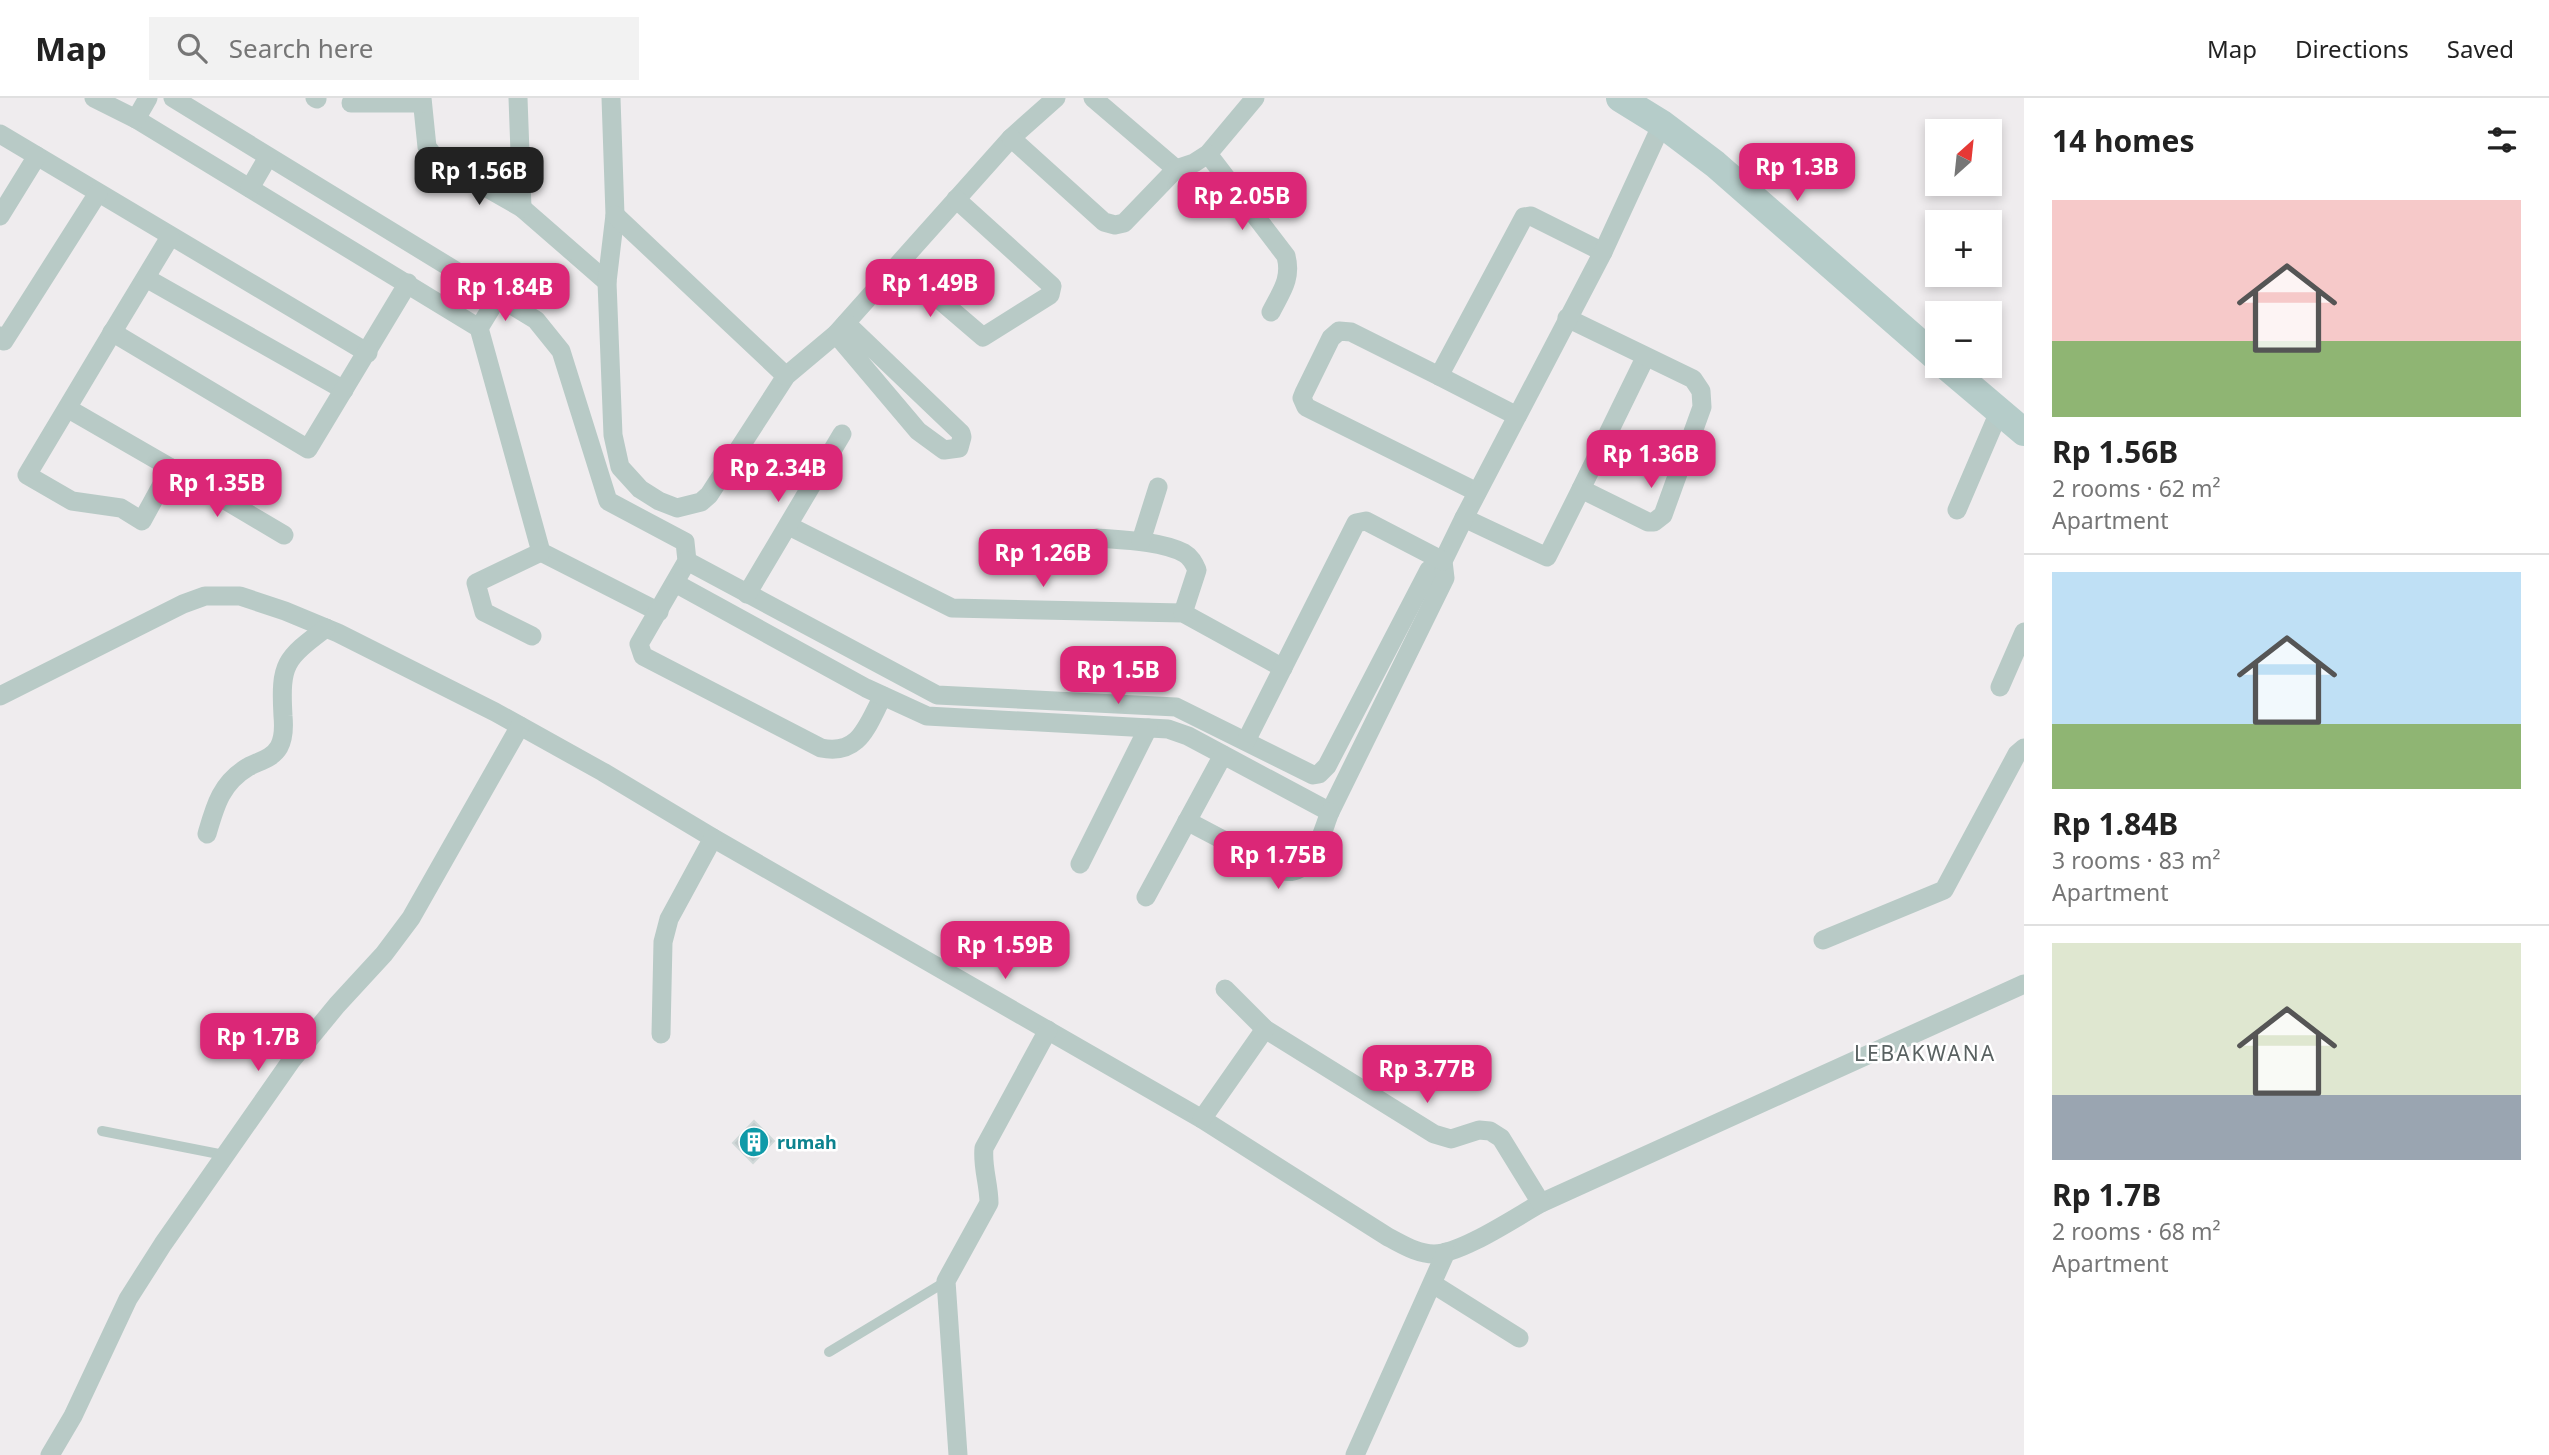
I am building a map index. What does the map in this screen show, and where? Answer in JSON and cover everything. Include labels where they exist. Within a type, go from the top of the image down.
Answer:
[{"type":"street","points":[[94,98],[136,119],[479,328],[541,552],[659,612]]},
{"type":"street","points":[[136,119],[148,98]]},
{"type":"street","points":[[173,98],[536,320],[561,351],[608,501],[685,542],[687,561],[639,644],[643,656],[821,748],[839,750],[857,743],[875,692],[879,664]]},
{"type":"street","points":[[518,98],[522,208]]},
{"type":"street","points":[[611,98],[615,215],[607,282],[613,435],[620,467],[640,489],[677,508],[702,502],[709,495],[786,376],[841,329],[1012,138],[1056,98]]},
{"type":"street","points":[[1093,98],[1176,169]]},
{"type":"street","points":[[1012,138],[1104,222],[1115,225],[1124,223],[1176,169],[1194,163],[1208,154],[1255,98]]},
{"type":"street","points":[[1619,98],[1662,124],[1715,164],[1925,348]]},
{"type":"street","points":[[351,103],[422,101],[427,147],[436,159],[522,208],[607,282]]},
{"type":"street","points":[[687,561],[937,695],[1177,707],[1307,774],[1323,771],[1429,570],[1443,561],[1476,492],[1603,252],[1662,124]]},
{"type":"street","points":[[0,134],[368,353]]},
{"type":"street","points":[[1208,154],[1286,256],[1290,268],[1289,279],[1271,312]]},
{"type":"street","points":[[0,216],[37,156]]},
{"type":"street","points":[[250,188],[268,157]]},
{"type":"street","points":[[0,336],[4,341],[98,192]]},
{"type":"street","points":[[899,265],[983,337],[1051,295],[1052,286],[956,199]]},
{"type":"street","points":[[615,215],[786,376]]},
{"type":"street","points":[[1438,376],[1524,217],[1531,216],[1603,252]]},
{"type":"street","points":[[170,237],[27,475],[72,501],[121,508],[142,521],[171,468]]},
{"type":"street","points":[[146,278],[344,390]]},
{"type":"street","points":[[113,332],[308,449],[408,283]]},
{"type":"street","points":[[479,328],[498,297]]},
{"type":"street","points":[[1567,318],[1693,379],[1698,384],[1702,400],[1702,407],[1663,515],[1654,522],[1642,520],[1581,489]]},
{"type":"street","points":[[841,329],[913,387],[961,433],[959,448],[944,450],[918,431],[841,329]]},
{"type":"street","points":[[1476,492],[1306,407],[1302,398],[1331,338],[1345,330],[1517,416]]},
{"type":"street","points":[[1464,517],[1547,557],[1646,358]]},
{"type":"street","points":[[1960,378],[2024,432]]},
{"type":"street","points":[[896,404],[913,387]]},
{"type":"street","points":[[67,408],[284,535]]},
{"type":"street","points":[[1957,510],[1999,412]]},
{"type":"street","points":[[747,594],[842,434]]},
{"type":"street","points":[[1141,541],[1158,487]]},
{"type":"street","points":[[1246,741],[1356,523],[1366,521],[1443,561]]},
{"type":"street","points":[[789,526],[952,608],[1183,613],[1283,668]]},
{"type":"street","points":[[1097,538],[1141,541],[1183,552],[1192,560],[1197,570],[1183,613]]},
{"type":"street","points":[[532,636],[484,612],[476,583],[541,552]]},
{"type":"street","points":[[1188,821],[1282,872],[1301,869],[1309,860],[1446,578],[1443,561]]},
{"type":"street","points":[[675,583],[875,692],[927,716],[1168,729],[1188,736],[1330,812]]},
{"type":"street","points":[[0,696],[183,604],[205,596],[240,596],[285,611],[326,628],[520,726],[1202,1119],[1388,1237],[1411,1249],[1432,1254],[1446,1252],[1482,1236],[1541,1203],[2024,985]]},
{"type":"street","points":[[207,834],[218,797],[233,779],[247,768],[272,756],[279,747],[284,735],[282,676],[287,662],[298,649],[326,628]]},
{"type":"street","points":[[2000,687],[2024,632]]},
{"type":"street","points":[[1188,736],[1198,718]]},
{"type":"street","points":[[50,1455],[73,1416],[128,1299],[163,1244],[291,1061],[384,954],[411,918],[520,726]]},
{"type":"street","points":[[1080,864],[1148,728]]},
{"type":"street","points":[[1823,940],[1944,890],[2017,754],[2024,748]]},
{"type":"street","points":[[1146,897],[1223,755]]},
{"type":"street","points":[[662,1034],[663,942],[669,919],[713,838]]},
{"type":"street","points":[[1225,989],[1265,1029],[1434,1134],[1451,1139],[1479,1130],[1490,1130],[1501,1138],[1541,1203]]},
{"type":"street","points":[[1202,1119],[1265,1029]]},
{"type":"street","points":[[958,1455],[946,1281],[989,1203],[982,1160],[984,1148],[1048,1030]]},
{"type":"street","points":[[1355,1455],[1446,1252]]},
{"type":"street","points":[[1433,1284],[1519,1338]]},
{"type":"lane","points":[[102,1130],[224,1155]]},
{"type":"lane","points":[[830,1352],[946,1281]]},
{"type":"building","name":"rumah","points":[[754,1121],[774,1141],[753,1163],[733,1143]]},
{"type":"place","name":"rumah","points":[[754,1142]]},
{"type":"district","name":"LEBAKWANA","points":[[1925,1053]]}]
